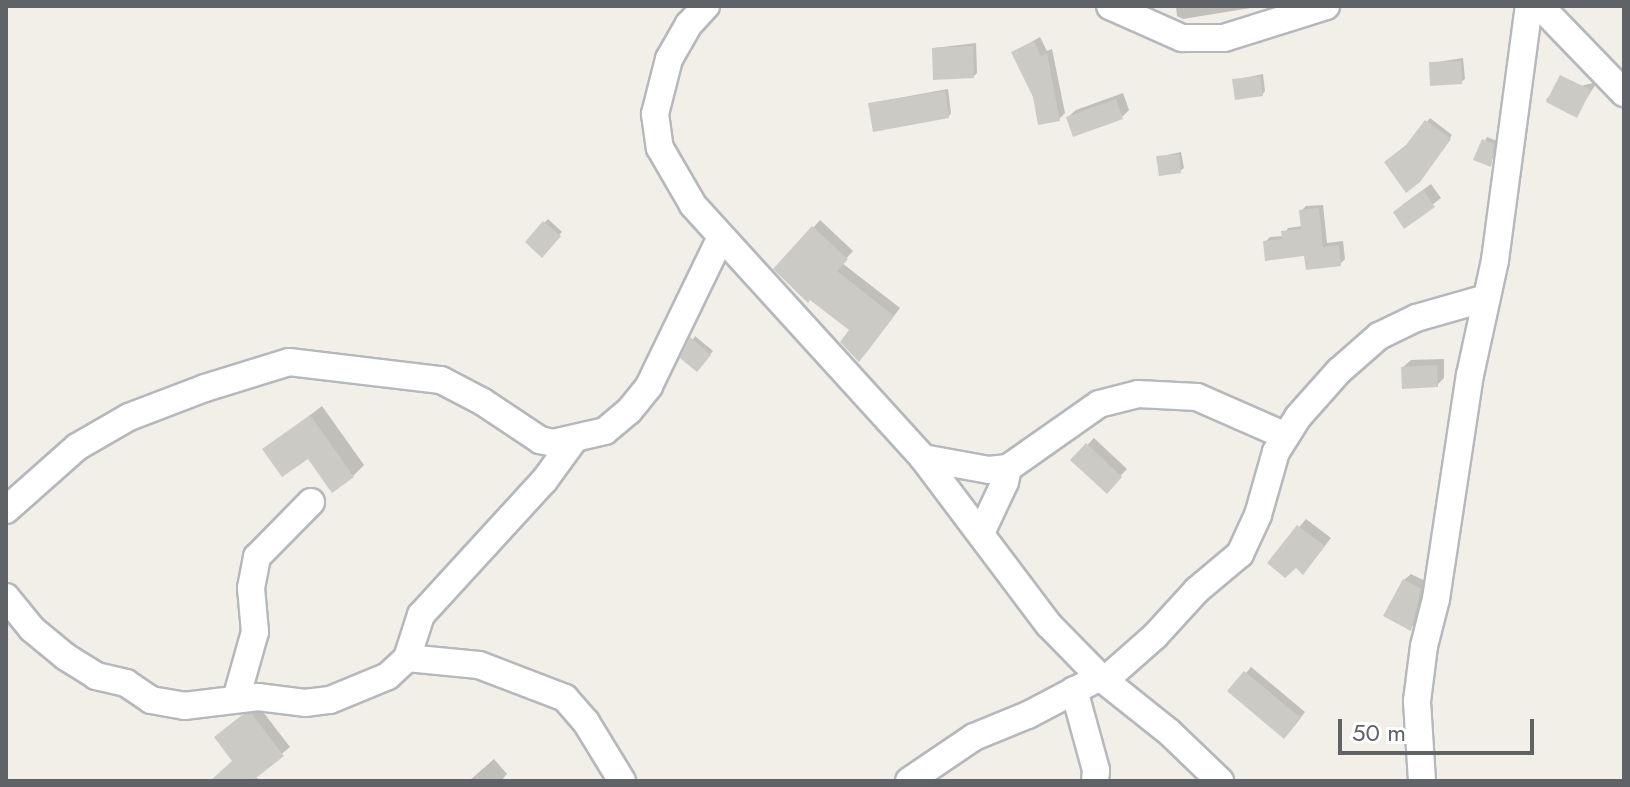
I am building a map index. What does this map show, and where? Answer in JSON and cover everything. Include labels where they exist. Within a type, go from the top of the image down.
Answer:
[{"type":"street","points":[[706,6],[689,24],[669,59],[655,114],[660,148],[693,205],[923,458],[1049,625],[1102,679],[1169,732],[1220,781]]},
{"type":"street","points":[[1110,6],[1182,38],[1224,38],[1326,6]]},
{"type":"street","points":[[1422,781],[1417,701],[1424,646],[1436,599],[1470,375],[1510,159],[1529,6]]},
{"type":"street","points":[[1540,6],[1566,18],[1624,93]]},
{"type":"street","points":[[6,510],[77,447],[129,417],[205,388],[289,362],[441,380],[483,402],[540,440],[573,441],[605,431],[629,411],[649,386],[721,237]]},
{"type":"street","points":[[909,781],[974,737],[1102,679],[1155,636],[1197,590],[1240,554],[1258,515],[1276,452],[1298,417],[1339,371],[1379,336],[1416,318],[1486,298]]},
{"type":"street","points":[[923,458],[989,470],[1008,468],[1099,404],[1138,394],[1197,397],[1286,436]]},
{"type":"street","points":[[6,597],[32,629],[96,676],[126,683],[165,704],[184,706],[258,697],[305,703],[330,700],[388,676],[407,658],[421,615],[544,481],[573,441]]},
{"type":"street","points":[[981,533],[1005,482],[1008,468]]},
{"type":"street","points":[[236,699],[255,632],[251,588],[257,557],[311,502]]},
{"type":"street","points":[[407,658],[479,665],[565,698],[586,722],[622,781]]},
{"type":"street","points":[[1074,690],[1096,770],[1095,781]]},
{"type":"building","points":[[1034,41],[1041,56],[1047,53],[1060,121],[1038,125],[1033,97],[1011,52]]},
{"type":"building","points":[[973,46],[974,78],[933,80],[932,48]]},
{"type":"building","points":[[1461,61],[1462,84],[1430,86],[1429,62]]},
{"type":"building","points":[[1560,75],[1591,90],[1577,118],[1546,102]]},
{"type":"building","points":[[1260,76],[1263,96],[1235,100],[1232,79]]},
{"type":"building","points":[[945,91],[949,118],[873,132],[868,103]]},
{"type":"building","points":[[1116,99],[1123,119],[1073,137],[1066,117]]},
{"type":"building","points":[[1425,120],[1451,139],[1420,182],[1406,193],[1384,162],[1406,145]]},
{"type":"building","points":[[1482,139],[1494,144],[1491,167],[1473,160]]},
{"type":"building","points":[[1179,154],[1181,173],[1159,176],[1156,156]]},
{"type":"building","points":[[1423,190],[1435,207],[1404,229],[1393,212]]},
{"type":"building","points":[[1319,208],[1323,247],[1339,245],[1341,266],[1306,270],[1304,256],[1265,261],[1263,241],[1282,239],[1281,231],[1301,229],[1299,210]]},
{"type":"building","points":[[543,221],[561,236],[542,258],[525,242]]},
{"type":"building","points":[[812,226],[848,259],[837,271],[894,316],[859,362],[840,342],[849,330],[810,300],[808,303],[773,269]]},
{"type":"building","points":[[690,337],[711,355],[697,372],[680,358]]},
{"type":"building","points":[[1437,365],[1438,387],[1402,389],[1401,367]]},
{"type":"building","points":[[310,415],[354,477],[332,493],[308,459],[282,477],[262,449]]},
{"type":"building","points":[[1086,443],[1122,477],[1107,494],[1070,460]]},
{"type":"building","points":[[1297,525],[1325,546],[1303,575],[1296,568],[1285,578],[1267,563]]},
{"type":"building","points":[[1403,579],[1421,589],[1411,631],[1383,616]]},
{"type":"building","points":[[1244,671],[1301,718],[1284,739],[1227,691]]},
{"type":"building","points":[[252,714],[284,756],[252,781],[210,781],[232,761],[214,737],[242,715]]}]
